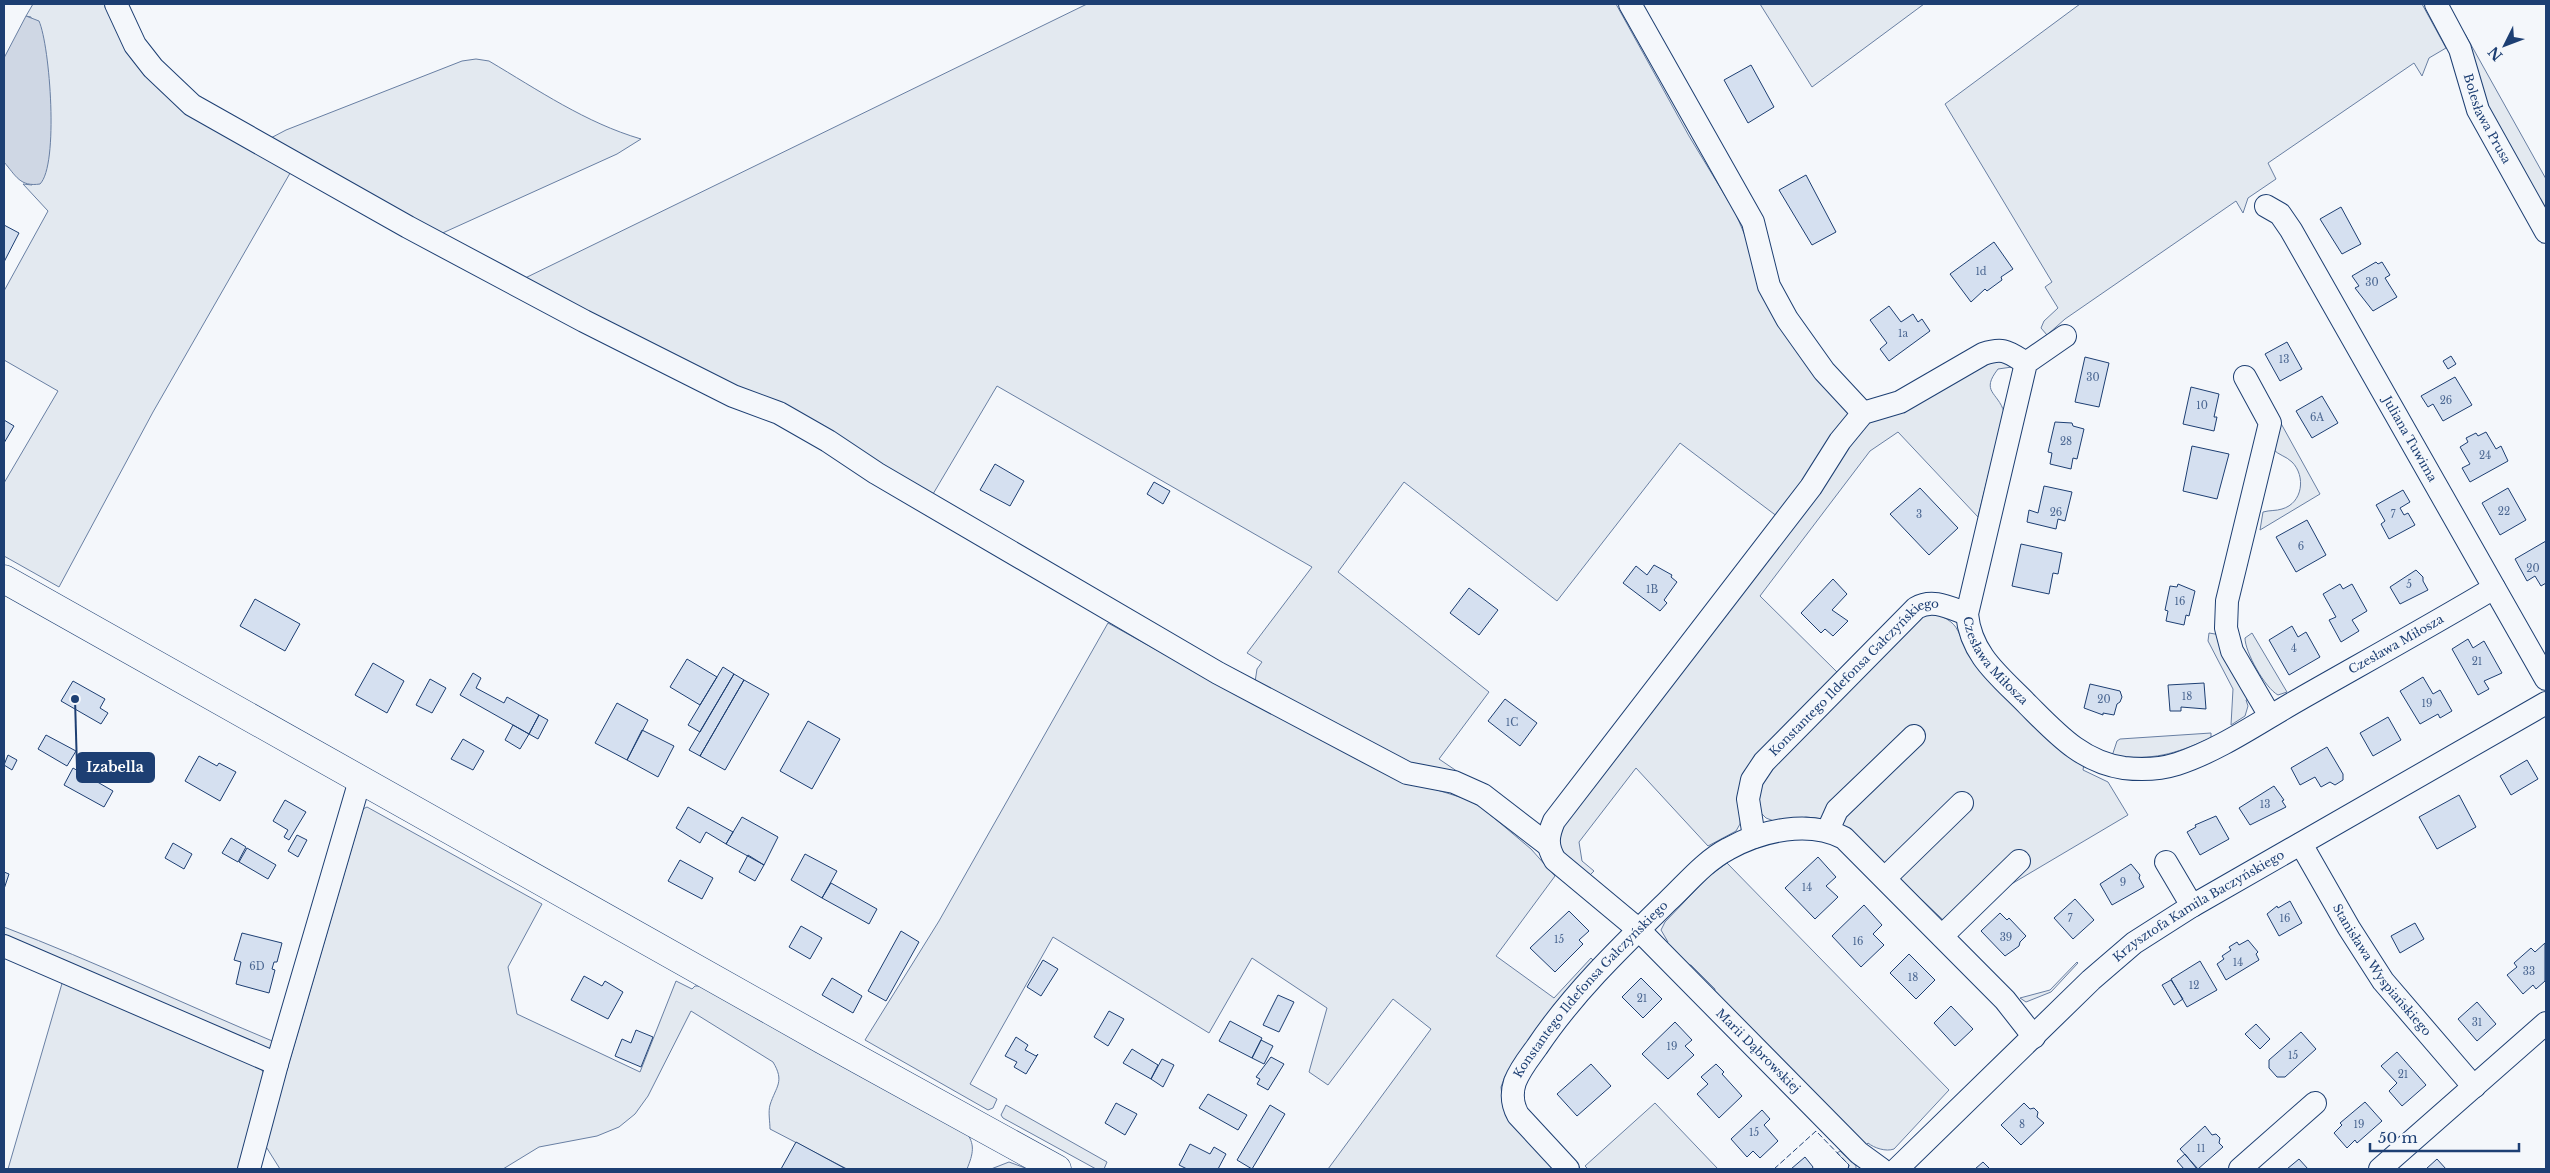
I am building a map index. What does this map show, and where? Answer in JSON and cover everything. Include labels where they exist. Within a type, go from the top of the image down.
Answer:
[{"type":"main road","points":[[4,579],[1057,1169]]},
{"type":"street","name":"Marii Dąbrowskiej","points":[[116,4],[141,52],[173,89],[192,105],[408,228],[584,321],[733,396],[778,413],[828,441],[876,473],[1218,673],[1407,773],[1454,782],[1483,795],[1548,845],[1555,860],[1639,930],[1854,1147],[1881,1169]]},
{"type":"street","points":[[1630,4],[1753,222],[1769,286],[1787,319],[1824,371],[1863,413]]},
{"type":"street","name":"Bolesława Prusa","points":[[2436,4],[2460,49],[2478,110],[2546,232]]},
{"type":"street","name":"Juliana Tuwima","points":[[2266,206],[2280,214],[2291,230],[2546,679]]},
{"type":"street","points":[[1548,845],[1549,833],[1554,821],[1811,487],[1840,441],[1863,413],[1900,402],[1983,354],[2005,350],[2026,363],[2065,336]]},
{"type":"street","name":"Czesława Miłosza","points":[[2026,363],[1967,614],[1969,633],[1986,662],[2067,744],[2093,759],[2125,768],[2156,768],[2176,764],[2204,752],[2270,716],[2494,588]]},
{"type":"street","points":[[2245,377],[2270,423],[2227,601],[2226,628],[2232,651],[2270,716]]},
{"type":"street","name":"Konstantego Ildefonsa Gałczyńskiego","points":[[1754,838],[1748,798],[1752,780],[1781,743],[1916,608],[1924,603],[1934,603],[1967,614]]},
{"type":"street","name":"Krzysztofa Kamila Baczyńskiego","points":[[1897,1169],[2113,959],[2192,906],[2546,703]]},
{"type":"street","points":[[1828,830],[1837,810],[1914,736]]},
{"type":"street","points":[[249,1169],[277,1064],[360,780]]},
{"type":"street","points":[[1886,878],[1962,803]]},
{"type":"street","name":"Konstantego Ildefonsa Gałczyńskiego","points":[[1568,1169],[1518,1115],[1513,1104],[1515,1082],[1542,1038],[1570,1003],[1639,930],[1712,858],[1740,843],[1754,838],[1795,828],[1828,830],[1844,838],[1886,878],[2005,1000],[2034,1037]]},
{"type":"street","name":"Stanisława Wyspiańskiego","points":[[2301,844],[2349,928],[2383,981],[2474,1087]]},
{"type":"street","points":[[1942,936],[2019,861]]},
{"type":"street","points":[[2166,862],[2192,906]]},
{"type":"street","points":[[4,946],[277,1064]]},
{"type":"street","points":[[2380,1169],[2546,1023]]},
{"type":"street","points":[[2240,1169],[2315,1103]]},
{"type":"shaded area","points":[[33,4],[110,4],[145,68],[293,168],[153,412],[59,587],[4,556],[4,483],[58,391],[4,360],[4,291],[48,211],[23,184],[32,185],[31,17],[26,16]]},
{"type":"shaded area","points":[[1087,4],[1616,4],[1689,136],[1735,212],[1752,252],[1844,404],[1848,415],[1778,517],[1680,443],[1557,601],[1404,482],[1338,572],[1489,692],[1439,759],[1470,780],[1408,763],[1255,682],[1257,669],[1262,662],[1247,653],[1312,567],[997,386],[933,494],[519,281]]},
{"type":"shaded area","points":[[1760,4],[1924,4],[1812,87]]},
{"type":"shaded area","points":[[2080,4],[2422,4],[2446,48],[2429,58],[2422,76],[2414,63],[2268,163],[2276,179],[2248,198],[2243,213],[2236,201],[2065,319],[2047,335],[2041,328],[2044,321],[2058,308],[2045,287],[2052,282],[1945,104]]},
{"type":"shaded area","points":[[26,16],[39,21],[43,34],[49,79],[51,131],[46,173],[40,184],[23,182],[15,176],[4,162],[4,58]]},
{"type":"shaded area","points":[[2465,34],[2546,179],[2546,212],[2484,102]]},
{"type":"shaded area","points":[[476,59],[489,61],[582,115],[641,139],[617,154],[436,236],[267,140],[286,130],[462,61]]},
{"type":"shaded area","points":[[2002,359],[2012,367],[1998,369],[1990,383],[1992,392],[2004,412],[1978,517],[1898,432],[1870,451],[1760,596],[1837,672],[1746,771],[1740,824],[1736,831],[1708,846],[1636,768],[1579,842],[1582,861],[1594,871],[1589,876],[1559,849],[1558,833],[1867,420],[1985,362]]},
{"type":"shaded area","points":[[2278,418],[2320,494],[2260,530],[2263,512],[2280,510],[2289,506],[2298,495],[2300,488],[2299,474],[2292,462],[2273,449]]},
{"type":"shaded area","points":[[1937,614],[1953,624],[1962,641],[2084,764],[2083,770],[2108,782],[2128,815],[2003,889],[1957,933],[1904,883],[1824,819],[1806,817],[1779,823],[1766,818],[1759,811],[1757,786],[1919,615]]},
{"type":"shaded area","points":[[1108,623],[1207,678],[1418,784],[1466,799],[1481,807],[1531,849],[1555,876],[1496,956],[1554,998],[1591,958],[1594,961],[1543,1024],[1505,1076],[1501,1087],[1503,1106],[1557,1169],[1328,1169],[1431,1029],[1393,999],[1328,1085],[1309,1072],[1327,1008],[1252,958],[1209,1033],[1053,937],[970,1084],[997,1099],[993,1108],[988,1110],[865,1040],[939,921]]},
{"type":"shaded area","points":[[2209,633],[2221,635],[2250,698],[2246,700],[2248,706],[2245,716],[2231,725],[2233,689],[2208,641]]},
{"type":"shaded area","points":[[2252,633],[2287,692],[2278,695],[2262,678],[2248,652],[2246,644],[2245,638]]},
{"type":"shaded area","points":[[2211,733],[2211,738],[2185,749],[2163,755],[2152,757],[2112,756],[2117,741],[2120,739]]},
{"type":"shaded area","points":[[367,807],[542,904],[508,967],[517,1014],[640,1072],[676,981],[692,989],[695,986],[700,986],[965,1131],[972,1145],[971,1159],[967,1169],[847,1169],[770,1129],[769,1108],[779,1079],[773,1062],[691,1011],[648,1096],[635,1114],[619,1127],[597,1136],[539,1147],[503,1169],[280,1169],[265,1145],[363,809]]},
{"type":"shaded area","points":[[1727,863],[1949,1090],[1894,1149],[1880,1149],[1868,1143],[1864,1147],[1714,995],[1715,989],[1691,965],[1684,965],[1665,945],[1668,942],[1661,930],[1665,922],[1709,876]]},
{"type":"shaded area","points":[[4,927],[277,1043],[270,1052],[125,993],[4,934]]},
{"type":"shaded area","points":[[2077,962],[2051,992],[2026,1002],[2020,998],[2050,990]]},
{"type":"shaded area","points":[[63,980],[261,1068],[265,1076],[241,1169],[8,1169]]},
{"type":"shaded area","points":[[1655,1103],[1718,1169],[1588,1169],[1585,1166]]},
{"type":"shaded area","points":[[1006,1105],[1107,1162],[1104,1169],[1096,1169],[1003,1118],[1001,1115]]},
{"type":"shaded area","points":[[1840,1151],[1856,1166],[1856,1169],[1848,1169],[1849,1165],[1837,1153]]},
{"type":"shaded area","points":[[1009,1162],[1028,1169],[991,1169]]},
{"type":"building","points":[[1751,65],[1774,107],[1748,123],[1724,80]]},
{"type":"building","points":[[1806,175],[1836,232],[1812,245],[1779,190]]},
{"type":"building","points":[[2341,207],[2361,244],[2342,254],[2320,219]]},
{"type":"building","points":[[4,225],[19,233],[4,262]]},
{"type":"building","points":[[1994,242],[2013,269],[2001,277],[2002,280],[1987,291],[1985,289],[1971,302],[1950,274]]},
{"type":"building","points":[[2376,262],[2378,264],[2382,262],[2390,275],[2385,278],[2397,297],[2373,311],[2355,288],[2359,286],[2352,276]]},
{"type":"building","points":[[1889,306],[1901,322],[1913,314],[1918,322],[1922,319],[1930,331],[1889,361],[1880,349],[1887,343],[1870,320]]},
{"type":"building","points":[[2287,342],[2302,369],[2280,381],[2265,354]]},
{"type":"building","points":[[2451,356],[2456,364],[2448,369],[2443,361]]},
{"type":"building","points":[[2085,357],[2109,363],[2099,407],[2075,402]]},
{"type":"building","points":[[2455,377],[2472,405],[2443,421],[2433,404],[2428,407],[2421,396]]},
{"type":"building","points":[[2191,387],[2219,394],[2214,417],[2217,417],[2214,431],[2183,424]]},
{"type":"building","points":[[2322,396],[2338,423],[2312,438],[2296,411]]},
{"type":"building","points":[[4,420],[14,426],[4,443]]},
{"type":"building","points":[[2055,422],[2072,423],[2073,426],[2084,429],[2077,459],[2073,458],[2071,469],[2050,464],[2052,453],[2048,452]]},
{"type":"building","points":[[2486,432],[2496,449],[2501,446],[2508,461],[2470,482],[2462,468],[2470,464],[2460,447],[2468,442],[2466,438],[2476,433],[2478,436]]},
{"type":"building","points":[[2192,446],[2229,454],[2217,499],[2183,491]]},
{"type":"building","points":[[995,464],[1024,481],[1010,506],[980,490]]},
{"type":"building","points":[[1154,482],[1170,491],[1163,504],[1147,494]]},
{"type":"building","points":[[2044,486],[2072,492],[2065,521],[2058,519],[2056,529],[2027,522],[2029,510],[2038,513]]},
{"type":"building","points":[[1920,488],[1958,528],[1929,555],[1890,514]]},
{"type":"building","points":[[2508,488],[2526,520],[2500,535],[2482,503]]},
{"type":"building","points":[[2403,490],[2410,502],[2400,508],[2404,515],[2408,513],[2415,525],[2389,539],[2381,524],[2385,521],[2376,505]]},
{"type":"building","points":[[2307,520],[2326,555],[2296,572],[2276,537]]},
{"type":"building","points":[[2546,541],[2546,583],[2541,586],[2535,576],[2527,581],[2515,559]]},
{"type":"building","points":[[2021,544],[2062,553],[2058,574],[2053,573],[2049,594],[2012,586]]},
{"type":"building","points":[[1654,565],[1672,575],[1671,577],[1677,582],[1664,600],[1667,603],[1660,611],[1623,583],[1636,566],[1647,575]]},
{"type":"building","points":[[2416,570],[2423,577],[2428,590],[2400,604],[2390,587]]},
{"type":"building","points":[[1833,579],[1847,594],[1832,610],[1848,621],[1833,636],[1825,629],[1821,633],[1801,613]]},
{"type":"building","points":[[2178,584],[2195,591],[2189,616],[2186,615],[2184,625],[2166,621],[2168,611],[2165,610],[2170,586],[2177,587]]},
{"type":"building","points":[[2340,584],[2343,589],[2352,584],[2367,611],[2352,620],[2359,631],[2341,642],[2329,620],[2336,617],[2323,594]]},
{"type":"building","points":[[1469,588],[1498,610],[1479,635],[1450,613]]},
{"type":"building","points":[[255,599],[300,624],[285,651],[240,626]]},
{"type":"building","points":[[2292,626],[2298,637],[2306,632],[2320,657],[2289,675],[2269,640]]},
{"type":"building","points":[[2468,639],[2473,648],[2484,641],[2502,673],[2484,681],[2489,689],[2478,695],[2452,649]]},
{"type":"building","points":[[687,659],[717,677],[700,705],[670,687]]},
{"type":"building","points":[[373,663],[404,681],[387,713],[355,695]]},
{"type":"building","points":[[723,667],[734,674],[700,732],[688,725]]},
{"type":"building","points":[[473,673],[481,678],[476,688],[504,703],[507,697],[539,715],[529,734],[460,695]]},
{"type":"building","points":[[734,674],[744,680],[700,756],[689,750]]},
{"type":"building","points":[[2423,677],[2433,694],[2440,690],[2452,711],[2440,718],[2438,714],[2420,724],[2400,691]]},
{"type":"building","points":[[430,679],[446,688],[432,713],[416,705]]},
{"type":"building","points":[[744,680],[769,694],[725,770],[700,756]]},
{"type":"building","points":[[73,681],[105,699],[100,708],[108,713],[101,724],[61,701]]},
{"type":"building","points":[[2204,683],[2206,709],[2181,707],[2181,711],[2170,711],[2168,685]]},
{"type":"building","points":[[2090,684],[2120,691],[2122,697],[2117,704],[2114,715],[2103,713],[2103,715],[2084,708]]},
{"type":"building","points":[[1505,699],[1537,723],[1520,746],[1488,721]]},
{"type":"building","points":[[617,703],[648,720],[627,760],[595,743]]},
{"type":"building","points":[[539,715],[548,720],[538,739],[529,734]]},
{"type":"building","points":[[2388,717],[2401,740],[2373,756],[2360,733]]},
{"type":"building","points":[[808,721],[840,739],[812,789],[780,771]]},
{"type":"building","points":[[513,725],[529,734],[520,749],[505,740]]},
{"type":"building","points":[[642,730],[674,746],[658,777],[627,760]]},
{"type":"building","points":[[46,735],[76,751],[67,766],[38,749]]},
{"type":"building","points":[[463,739],[484,751],[473,770],[451,759]]},
{"type":"building","points":[[2327,747],[2343,774],[2343,780],[2335,785],[2330,782],[2321,787],[2315,777],[2300,785],[2291,768]]},
{"type":"building","points":[[8,755],[17,760],[12,770],[4,765]]},
{"type":"building","points":[[199,756],[217,766],[219,763],[236,772],[220,801],[185,781]]},
{"type":"building","points":[[2527,760],[2538,779],[2511,795],[2500,776]]},
{"type":"building","points":[[73,768],[113,791],[104,807],[64,785]]},
{"type":"building","points":[[2274,786],[2284,800],[2282,801],[2286,807],[2250,825],[2239,808]]},
{"type":"building","points":[[2459,795],[2476,827],[2437,849],[2419,817]]},
{"type":"building","points":[[285,800],[306,812],[289,840],[284,837],[288,830],[273,821]]},
{"type":"building","points":[[688,807],[733,832],[726,844],[706,832],[700,843],[676,828]]},
{"type":"building","points":[[2216,816],[2229,839],[2200,855],[2187,832],[2196,827],[2195,825]]},
{"type":"building","points":[[742,817],[778,837],[764,865],[726,844]]},
{"type":"building","points":[[297,835],[307,840],[298,857],[288,851]]},
{"type":"building","points":[[231,838],[246,847],[238,862],[222,853]]},
{"type":"building","points":[[173,843],[192,854],[184,869],[165,858]]},
{"type":"building","points":[[247,848],[276,865],[268,879],[239,862]]},
{"type":"building","points":[[805,854],[837,871],[822,898],[791,880]]},
{"type":"building","points":[[748,855],[764,865],[755,881],[739,872]]},
{"type":"building","points":[[1818,857],[1836,877],[1826,886],[1838,897],[1815,919],[1785,888]]},
{"type":"building","points":[[680,860],[713,878],[702,899],[668,881]]},
{"type":"building","points":[[2131,864],[2140,875],[2139,878],[2144,887],[2112,905],[2100,884]]},
{"type":"building","points":[[4,872],[9,874],[4,889]]},
{"type":"building","points":[[831,883],[877,909],[869,924],[822,898]]},
{"type":"building","points":[[2075,899],[2094,920],[2073,939],[2054,918]]},
{"type":"building","points":[[2290,901],[2302,923],[2279,936],[2267,914],[2277,906],[2278,908]]},
{"type":"building","points":[[1864,905],[1882,925],[1873,934],[1884,945],[1861,967],[1832,936]]},
{"type":"building","points":[[1569,911],[1589,931],[1579,940],[1583,944],[1555,972],[1530,948]]},
{"type":"building","points":[[2000,913],[2007,920],[2009,918],[2026,936],[2019,946],[2005,956],[1981,931]]},
{"type":"building","points":[[2415,923],[2424,939],[2400,953],[2391,936]]},
{"type":"building","points":[[801,926],[822,938],[810,959],[789,947]]},
{"type":"building","points":[[901,931],[919,942],[886,1001],[868,991]]},
{"type":"building","points":[[242,933],[282,943],[277,962],[274,962],[272,969],[275,970],[269,993],[236,984],[241,962],[234,960]]},
{"type":"building","points":[[2248,940],[2258,952],[2256,954],[2259,960],[2226,980],[2217,964],[2224,959],[2222,956],[2231,950],[2229,947],[2237,942],[2239,945]]},
{"type":"building","points":[[2545,943],[2545,981],[2536,989],[2533,985],[2523,994],[2507,975],[2517,967],[2514,963],[2531,948],[2535,952]]},
{"type":"building","points":[[1909,954],[1935,980],[1916,999],[1890,973]]},
{"type":"building","points":[[1043,960],[1058,969],[1041,996],[1027,987]]},
{"type":"building","points":[[2200,961],[2217,990],[2187,1007],[2171,979]]},
{"type":"building","points":[[584,976],[602,986],[605,981],[623,992],[608,1019],[571,1000]]},
{"type":"building","points":[[832,978],[862,996],[853,1013],[822,995]]},
{"type":"building","points":[[1641,978],[1662,999],[1643,1018],[1622,997]]},
{"type":"building","points":[[2171,980],[2183,999],[2174,1005],[2162,985]]},
{"type":"building","points":[[1278,995],[1294,1002],[1279,1032],[1263,1025]]},
{"type":"building","points":[[2477,1002],[2496,1024],[2477,1041],[2458,1019]]},
{"type":"building","points":[[1951,1006],[1973,1029],[1955,1046],[1934,1023]]},
{"type":"building","points":[[1109,1011],[1124,1019],[1108,1046],[1094,1037]]},
{"type":"building","points":[[1230,1021],[1262,1038],[1252,1058],[1219,1041]]},
{"type":"building","points":[[1675,1022],[1692,1040],[1685,1046],[1694,1055],[1668,1079],[1642,1054]]},
{"type":"building","points":[[2256,1024],[2270,1039],[2260,1049],[2245,1034]]},
{"type":"building","points":[[636,1030],[653,1037],[641,1067],[615,1056],[622,1039],[631,1043]]},
{"type":"building","points":[[2301,1032],[2316,1049],[2285,1077],[2277,1077],[2269,1068],[2269,1060]]},
{"type":"building","points":[[1016,1037],[1028,1045],[1025,1050],[1036,1056],[1038,1054],[1026,1074],[1014,1067],[1017,1062],[1005,1056]]},
{"type":"building","points":[[1261,1040],[1273,1046],[1264,1064],[1252,1058]]},
{"type":"building","points":[[1132,1049],[1158,1065],[1151,1079],[1123,1063]]},
{"type":"building","points":[[2397,1052],[2426,1085],[2402,1106],[2389,1091],[2397,1083],[2381,1066]]},
{"type":"building","points":[[1271,1057],[1284,1064],[1268,1090],[1257,1084],[1260,1079],[1256,1077]]},
{"type":"building","points":[[1162,1059],[1174,1065],[1163,1087],[1151,1079]]},
{"type":"building","points":[[1591,1064],[1611,1086],[1577,1116],[1557,1094]]},
{"type":"building","points":[[1716,1064],[1724,1072],[1722,1074],[1742,1096],[1719,1118],[1697,1094],[1708,1084],[1701,1077]]},
{"type":"building","points":[[1208,1094],[1247,1115],[1238,1130],[1199,1108]]},
{"type":"building","points":[[2365,1102],[2382,1121],[2357,1143],[2355,1140],[2347,1148],[2334,1133],[2342,1125],[2340,1123]]},
{"type":"building","points":[[1116,1103],[1137,1114],[1125,1135],[1105,1123]]},
{"type":"building","points":[[2024,1103],[2030,1109],[2034,1108],[2038,1112],[2037,1117],[2044,1123],[2021,1145],[2001,1125]]},
{"type":"building","points":[[1270,1105],[1285,1114],[1252,1169],[1237,1160]]},
{"type":"building","points":[[1762,1110],[1770,1119],[1764,1125],[1778,1141],[1760,1158],[1753,1151],[1747,1157],[1731,1139]]},
{"type":"building","points":[[2205,1126],[2212,1135],[2216,1134],[2220,1138],[2219,1143],[2223,1147],[2198,1169],[2180,1149]]},
{"type":"building","points":[[796,1142],[846,1169],[781,1169]]},
{"type":"building","points":[[1190,1144],[1210,1154],[1214,1147],[1226,1154],[1218,1169],[1187,1169],[1179,1165]]},
{"type":"building","points":[[2185,1154],[2197,1169],[2184,1169],[2177,1161]]},
{"type":"building","points":[[1805,1157],[1813,1167],[1812,1169],[1791,1169]]},
{"type":"building","points":[[2299,1159],[2308,1169],[2287,1169]]},
{"type":"building","points":[[2437,1159],[2446,1169],[2426,1169]]},
{"type":"building","points":[[1983,1162],[1990,1169],[1975,1169]]},
{"type":"fence","points":[[1774,1169],[1816,1131],[1849,1165],[1848,1169]]},
{"type":"place","name":"Izabella","points":[[75,699]]}]
